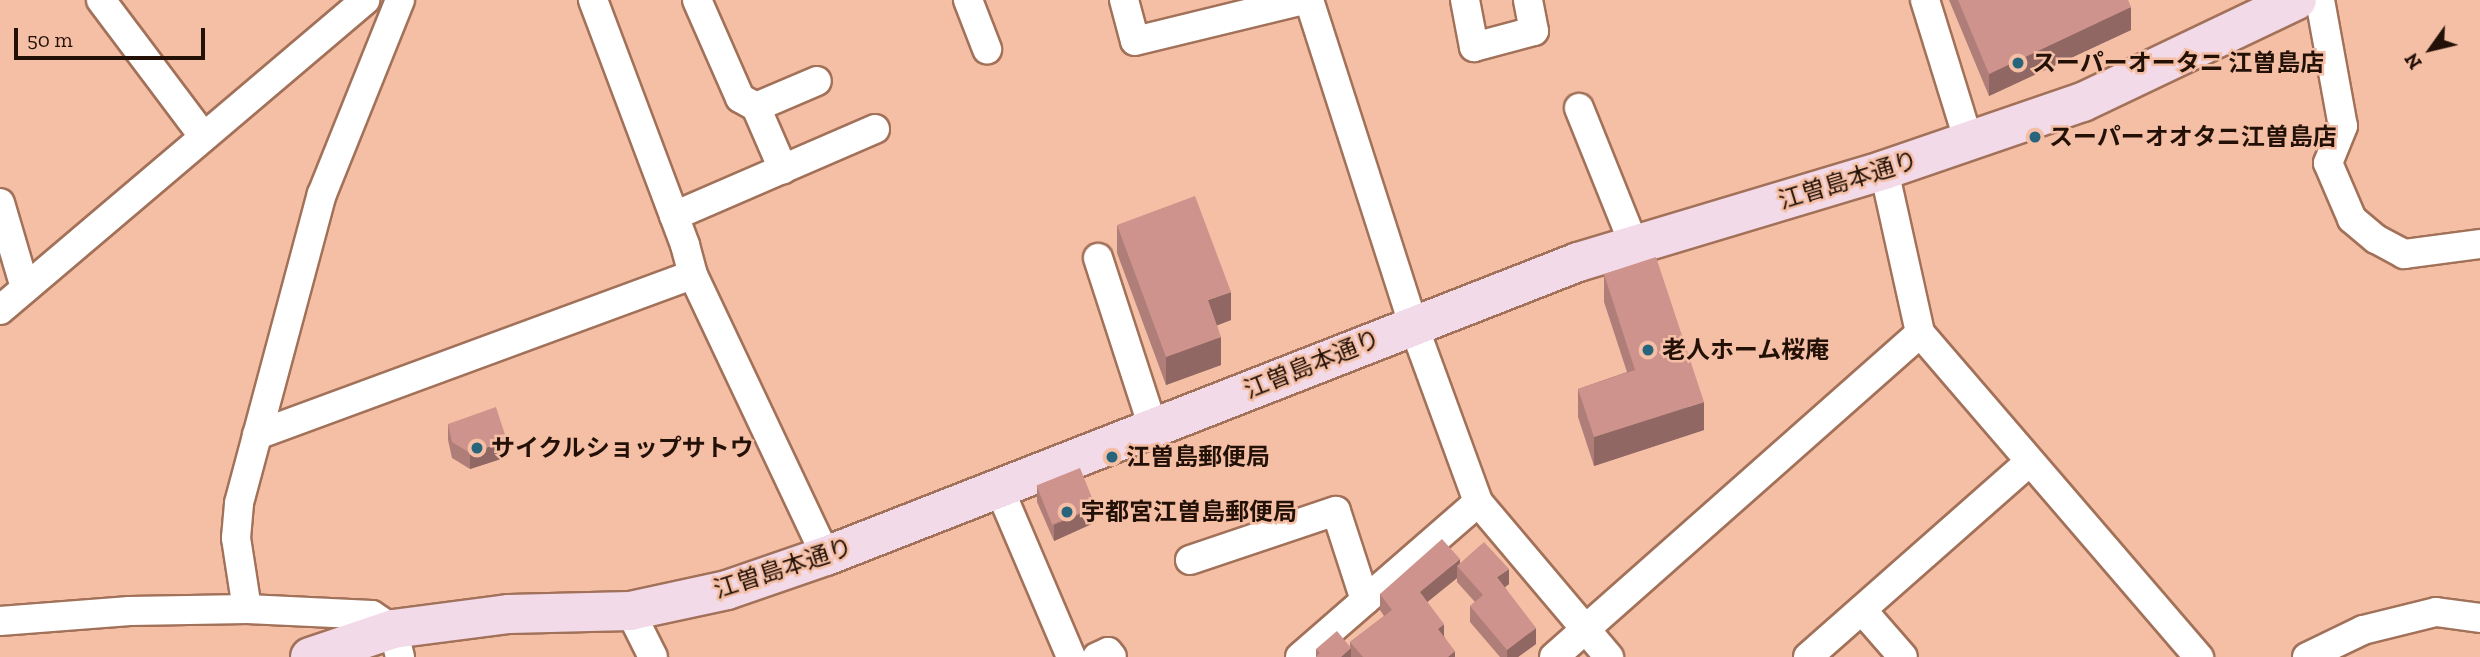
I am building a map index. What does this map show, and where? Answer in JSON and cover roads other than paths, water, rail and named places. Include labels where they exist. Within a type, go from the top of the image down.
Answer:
[{"type":"street","points":[[101,0],[204,137]]},
{"type":"street","points":[[0,310],[365,0]]},
{"type":"street","points":[[247,608],[236,538],[239,503],[322,194],[400,0]]},
{"type":"street","points":[[593,0],[674,216],[693,275],[826,556]]},
{"type":"street","points":[[697,0],[740,98],[756,107],[783,169]]},
{"type":"street","points":[[968,0],[987,49]]},
{"type":"street","points":[[1124,0],[1135,41],[1275,4],[1303,0]]},
{"type":"street","points":[[1309,0],[1413,324],[1478,502],[1609,657]]},
{"type":"street","points":[[1465,0],[1474,47],[1534,31],[1528,0]]},
{"type":"street","points":[[1925,0],[1969,142]]},
{"type":"street","name":"江曽島本通り","points":[[310,657],[396,643],[509,614],[630,611],[727,590],[826,556],[1413,324],[1578,262],[1884,170],[1969,142],[2129,82],[2297,0]]},
{"type":"street","points":[[2320,0],[2343,126],[2328,163],[2352,219],[2376,239],[2404,254],[2480,244]]},
{"type":"street","points":[[756,107],[817,82]]},
{"type":"street","points":[[1579,108],[1634,245]]},
{"type":"street","points":[[674,216],[875,129]]},
{"type":"street","points":[[1884,170],[1920,333],[2028,463],[2199,657]]},
{"type":"street","points":[[0,203],[25,288]]},
{"type":"street","points":[[1098,258],[1153,427]]},
{"type":"street","points":[[257,435],[693,275]]},
{"type":"street","points":[[1554,657],[1920,333]]},
{"type":"street","points":[[1808,657],[2028,463]]},
{"type":"street","points":[[999,488],[1071,657]]},
{"type":"street","points":[[1300,657],[1478,502]]},
{"type":"street","points":[[1190,560],[1336,511],[1365,600]]},
{"type":"street","points":[[0,621],[130,611],[247,608],[372,615],[396,643]]},
{"type":"street","points":[[1862,610],[1903,657]]},
{"type":"street","points":[[630,611],[653,657]]},
{"type":"street","points":[[2307,657],[2363,630],[2435,612],[2480,618]]},
{"type":"street","points":[[1097,657],[1108,652],[1112,657]]},
{"type":"place","name":"スーパーオータニ 江曽島店","points":[[2018,63]]},
{"type":"place","name":"スーパーオオタニ江曽島店","points":[[2035,137]]},
{"type":"place","name":"老人ホーム桜庵","points":[[1648,350]]},
{"type":"place","name":"サイクルショップサトウ","points":[[477,448]]},
{"type":"place","name":"江曽島郵便局","points":[[1112,457]]},
{"type":"place","name":"宇都宮江曽島郵便局","points":[[1067,512]]}]
